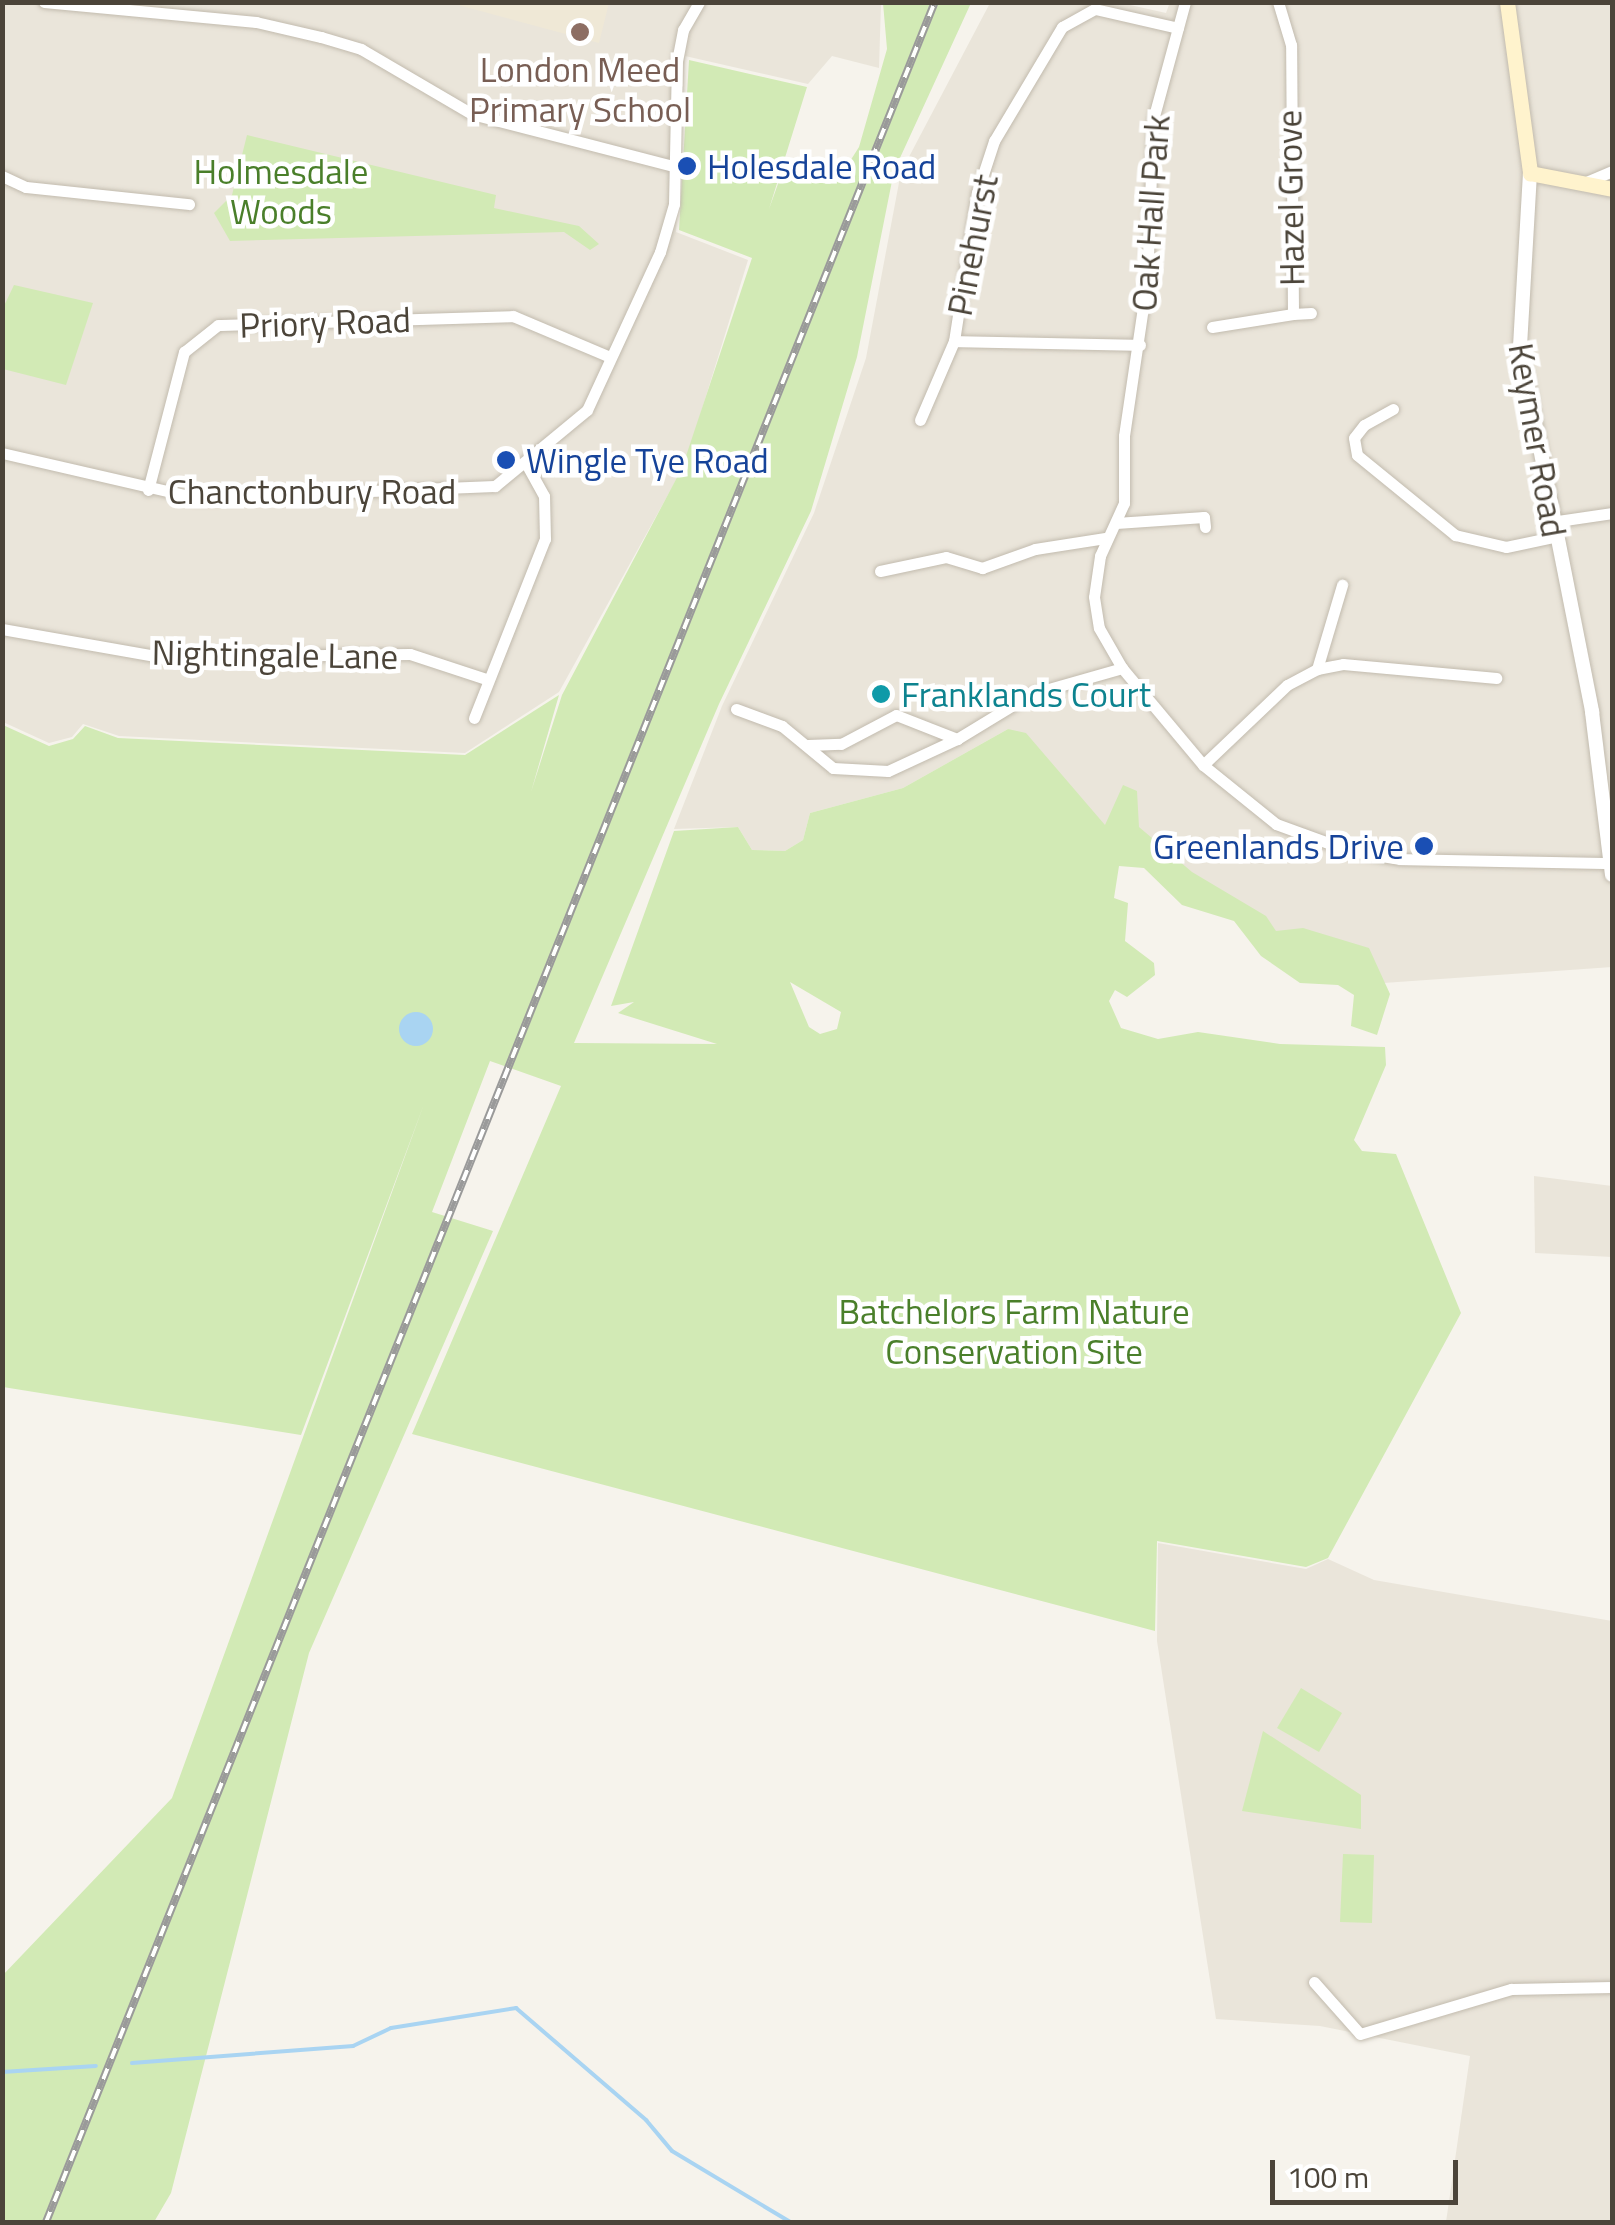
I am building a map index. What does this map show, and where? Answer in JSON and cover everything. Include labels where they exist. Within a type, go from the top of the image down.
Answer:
[{"type":"main road","name":"Keymer Road","points":[[1507,2],[1530,172]]},
{"type":"main road","points":[[1530,172],[1612,190]]},
{"type":"street","points":[[44,2],[256,22],[321,36],[361,49],[472,114],[673,166]]},
{"type":"street","name":"Chanctonbury Road","points":[[2,453],[148,490],[198,498],[479,491],[526,464],[587,410],[664,242],[674,204],[677,61],[683,30],[699,2]]},
{"type":"street","name":"Oak Hall Park","points":[[1116,523],[1124,503],[1124,432],[1140,345],[1153,120],[1185,2]]},
{"type":"street","name":"Hazel Grove","points":[[1212,327],[1293,314],[1290,45],[1278,2]]},
{"type":"street","name":"Pinehurst","points":[[920,420],[954,341],[977,193],[994,141],[1062,27],[1094,9],[1178,28]]},
{"type":"street","points":[[1584,183],[1612,171]]},
{"type":"street","name":"Keymer Road","points":[[1530,172],[1520,347],[1552,529],[1592,712],[1612,874]]},
{"type":"street","points":[[2,176],[26,187],[189,204]]},
{"type":"street","points":[[1293,314],[1311,313]]},
{"type":"street","name":"Priory Road","points":[[148,490],[184,352],[218,326],[514,316],[610,357]]},
{"type":"street","points":[[954,341],[1140,345]]},
{"type":"street","points":[[1394,410],[1364,425],[1354,438],[1356,455],[1455,535],[1506,547],[1552,529],[1612,513]]},
{"type":"street","points":[[474,718],[486,679],[546,539],[544,496],[526,464]]},
{"type":"street","points":[[1206,527],[1204,517],[1116,523],[1105,538],[1094,597],[1099,628],[1122,668],[1203,764],[1276,824],[1350,851],[1400,859],[1612,863]]},
{"type":"street","points":[[880,571],[946,558],[982,568],[1035,548],[1105,538]]},
{"type":"street","points":[[1317,668],[1342,585]]},
{"type":"street","name":"Nightingale Lane","points":[[2,630],[160,657],[410,654],[486,679]]},
{"type":"street","points":[[1203,764],[1287,684],[1317,668],[1343,664],[1496,678]]},
{"type":"street","points":[[736,709],[782,726],[833,768],[911,765],[1031,694],[1122,668]]},
{"type":"street","points":[[808,745],[833,744],[896,715],[957,739]]},
{"type":"street","points":[[833,744],[863,768]]},
{"type":"street","points":[[1314,1982],[1360,2034],[1511,1989],[1612,1987]]},
{"type":"shaded area","points":[[1170,2],[1612,3],[1612,967],[1355,985],[1116,839],[1008,729],[903,788],[810,813],[803,840],[785,851],[752,850],[738,827],[674,829],[722,706],[814,513],[866,358],[901,172],[990,3],[1121,3],[1166,13]]},
{"type":"shaded area","points":[[3,3],[881,3],[879,68],[832,56],[808,84],[685,56],[676,232],[748,260],[685,464],[559,692],[465,753],[119,736],[83,724],[72,737],[49,743],[3,722]]},
{"type":"shaded area","name":"London Meed Primary School","points":[[451,3],[609,3],[599,43]]},
{"type":"shaded area","points":[[1534,1176],[1612,1186],[1612,1257],[1535,1253]]},
{"type":"shaded area","points":[[1158,1543],[1306,1569],[1328,1559],[1374,1580],[1612,1621],[1612,2222],[1446,2222],[1470,2056],[1320,2026],[1216,2019],[1157,1641]]},
{"type":"green space","name":"Batchelors Farm Nature Conservation Site","points":[[883,3],[971,3],[894,171],[857,357],[811,511],[719,704],[574,1043],[717,1044],[618,1013],[634,1002],[611,1006],[674,831],[738,827],[752,850],[785,851],[803,840],[810,813],[903,788],[1008,729],[1026,733],[1105,825],[1123,785],[1137,791],[1139,827],[1192,872],[1266,916],[1276,931],[1303,928],[1369,948],[1390,994],[1377,1035],[1351,1026],[1354,995],[1338,985],[1300,983],[1261,956],[1234,921],[1182,905],[1144,868],[1119,866],[1114,898],[1128,903],[1125,941],[1154,963],[1155,975],[1127,997],[1115,990],[1109,1001],[1121,1028],[1158,1039],[1198,1032],[1280,1044],[1385,1047],[1386,1065],[1354,1140],[1362,1151],[1396,1154],[1461,1313],[1328,1558],[1306,1567],[1157,1541],[1155,1631],[412,1434],[561,1086],[490,1061],[432,1212],[493,1231],[309,1653],[171,2193],[154,2222],[3,2222],[2,1976],[172,1798],[424,1104],[301,1435],[3,1387],[3,725],[49,746],[73,739],[85,726],[118,738],[465,755],[559,695],[531,792],[562,695],[682,468],[752,258],[679,230],[689,60],[807,87],[769,209],[784,167],[845,169],[859,147],[887,49]],"holes":[[[790,982],[841,1012],[837,1029],[820,1034],[809,1027]]]},
{"type":"green space","name":"Holmesdale Woods","points":[[247,135],[496,195],[494,208],[579,226],[599,244],[590,250],[564,232],[230,241],[214,213],[232,195]]},
{"type":"green space","points":[[14,285],[93,303],[66,385],[3,369],[3,308]]},
{"type":"green space","points":[[1301,1688],[1342,1713],[1319,1752],[1277,1728]]},
{"type":"green space","points":[[1263,1731],[1361,1795],[1361,1829],[1242,1811]]},
{"type":"green space","points":[[1343,1854],[1374,1855],[1372,1923],[1340,1922]]},
{"type":"water","points":[[416,1012],[428,1017],[433,1029],[428,1041],[416,1046],[404,1041],[399,1029],[404,1017]]},
{"type":"waterway","points":[[132,2063],[353,2046],[391,2028],[516,2008],[646,2120],[672,2151],[790,2222]]},
{"type":"waterway","points":[[2,2072],[96,2066]]},
{"type":"railway","points":[[46,2222],[935,2]]},
{"type":"place","name":"London Meed Primary School","points":[[580,32]]},
{"type":"place","name":"Holesdale Road","points":[[687,166]]},
{"type":"place","name":"Wingle Tye Road","points":[[506,460]]},
{"type":"place","name":"Franklands Court","points":[[881,694]]},
{"type":"place","name":"Greenlands Drive","points":[[1424,846]]}]
